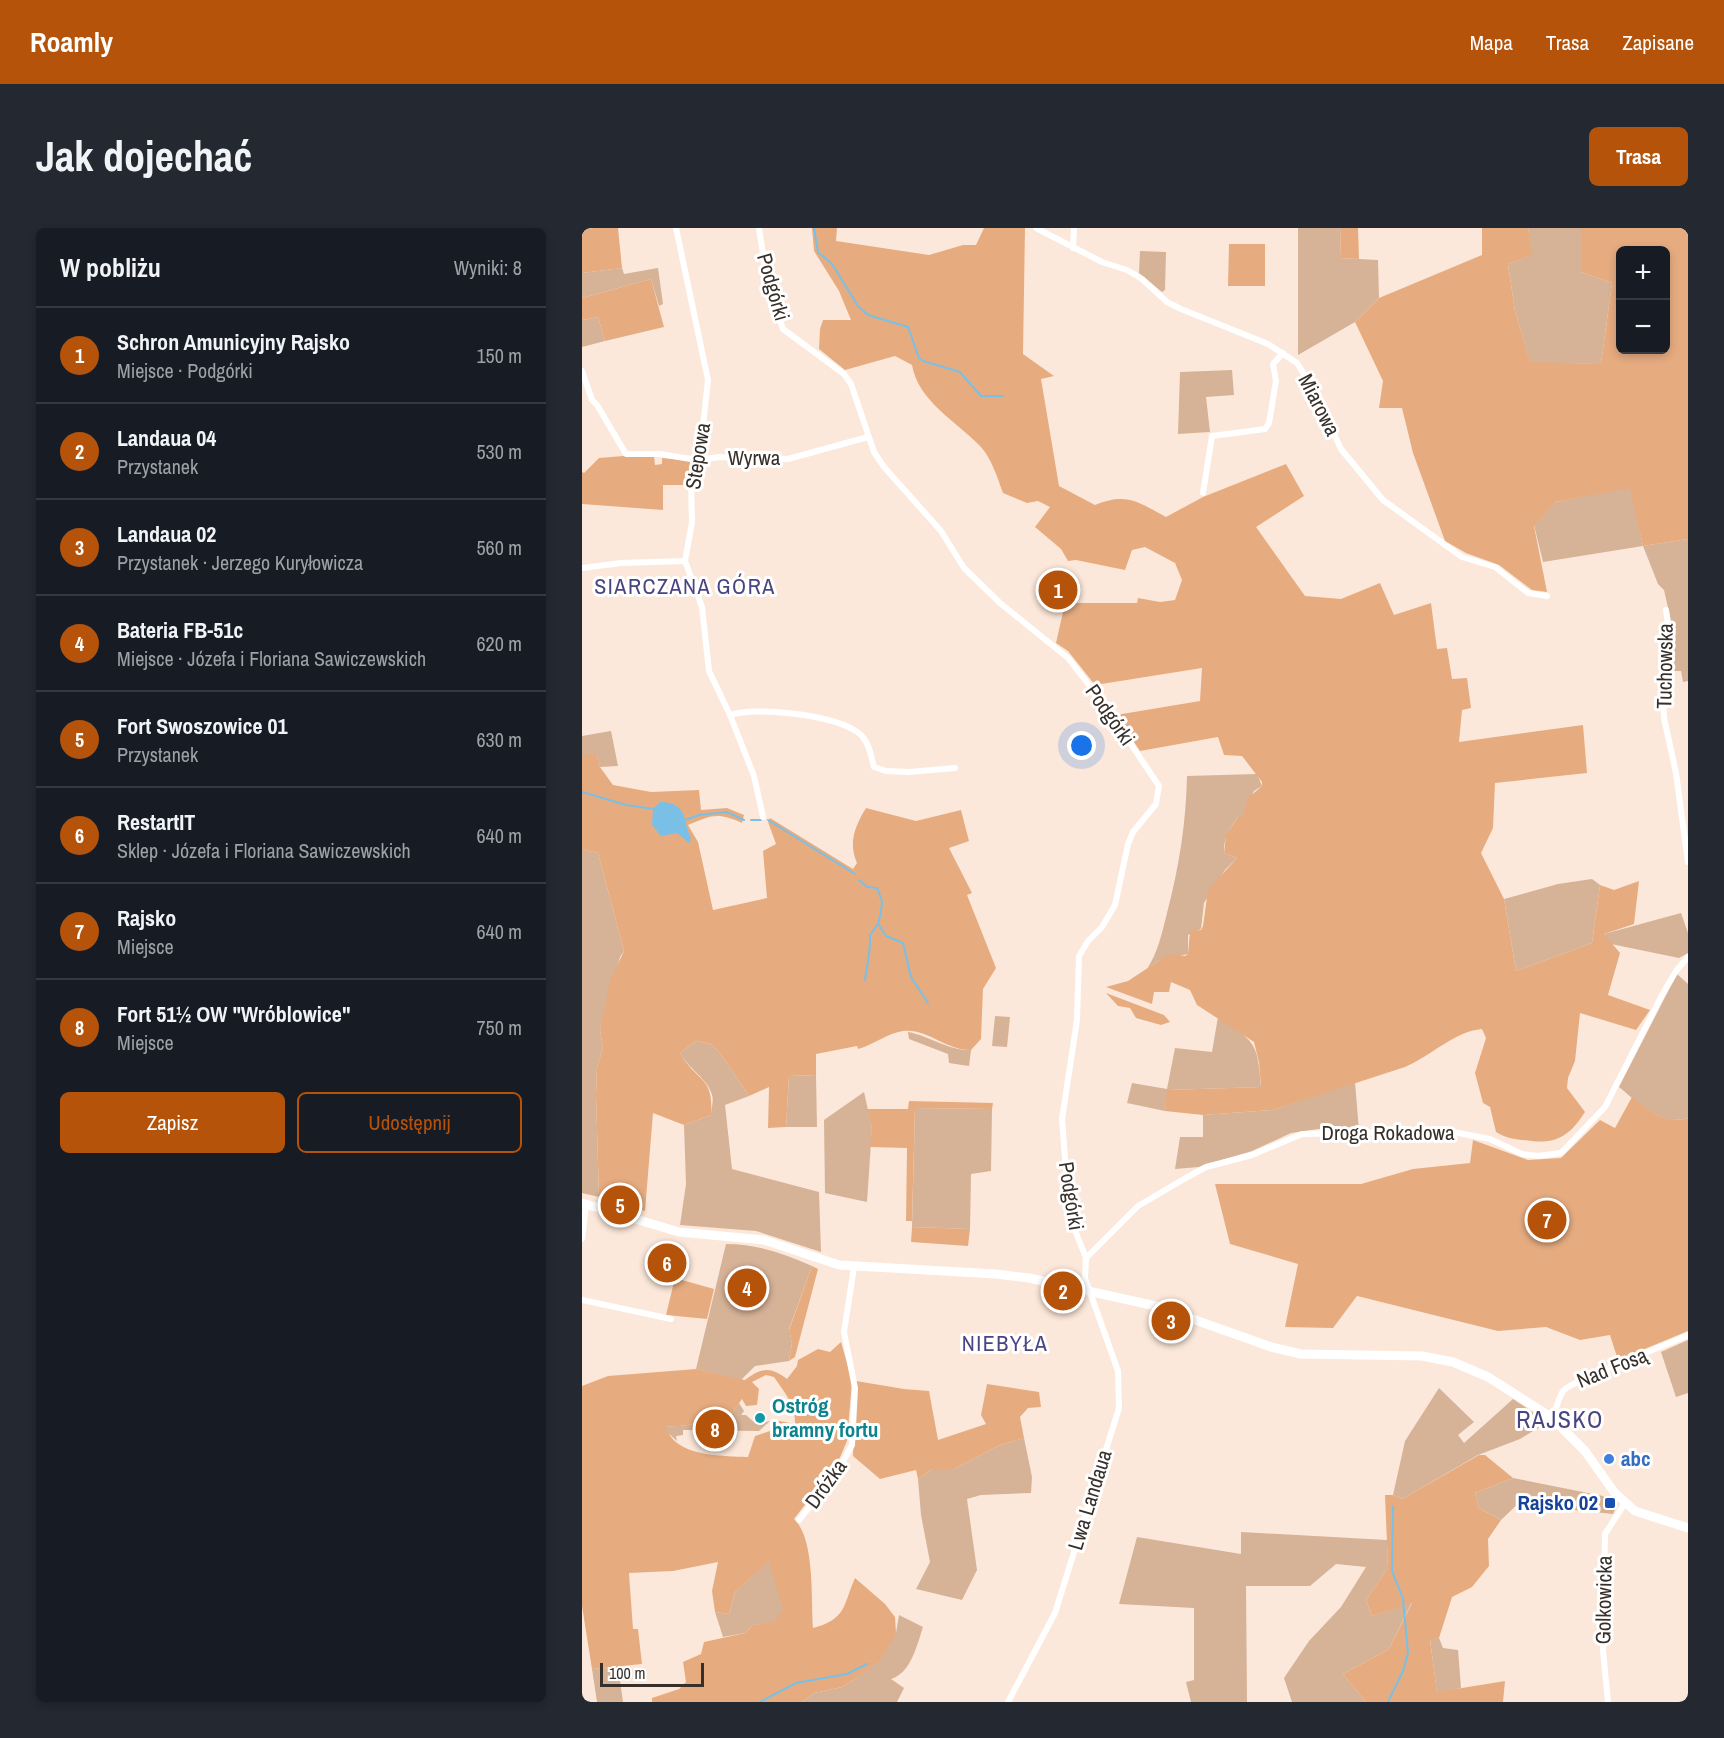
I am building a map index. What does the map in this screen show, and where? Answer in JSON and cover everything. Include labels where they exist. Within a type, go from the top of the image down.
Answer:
[{"type":"street","name":"Stepowa","points":[[676,228],[707,367],[708,399],[691,483],[692,522],[685,561]]},
{"type":"street","name":"Podgórki","points":[[759,228],[767,281],[783,329],[844,374],[851,384],[868,437],[884,467],[941,531],[964,568],[1000,603],[1068,658],[1106,706],[1159,786],[1156,804],[1133,832],[1128,844],[1115,905],[1102,927],[1088,941],[1079,956],[1077,1020],[1062,1119],[1068,1199],[1074,1228],[1086,1258],[1085,1278],[1090,1291]]},
{"type":"street","name":"Miarowa","points":[[1036,228],[1102,262],[1127,270],[1142,279],[1167,302],[1198,318],[1283,353],[1297,363],[1312,387],[1341,449],[1383,500],[1462,557],[1495,567],[1528,593],[1547,596]]},
{"type":"street","points":[[1073,248],[1074,228]]},
{"type":"street","points":[[1203,493],[1212,436],[1265,429],[1269,423],[1276,381],[1273,364],[1283,353]]},
{"type":"street","name":"Wyrwa","points":[[582,371],[592,400],[626,454],[660,454],[697,460],[720,457],[788,459],[868,437]]},
{"type":"street","points":[[582,568],[621,562],[685,561],[702,607],[709,671],[715,689],[730,715],[754,776],[763,817]]},
{"type":"street","name":"Tuchowska","points":[[1666,610],[1670,640],[1663,694],[1664,718],[1674,761],[1688,862]]},
{"type":"street","points":[[730,715],[802,712],[858,732],[866,740],[874,767],[886,771],[956,768]]},
{"type":"street","name":"Droga Rokadowa","points":[[1086,1258],[1137,1206],[1184,1179],[1206,1167],[1252,1155],[1280,1141],[1302,1134],[1448,1131],[1491,1139],[1530,1155],[1561,1153],[1605,1107],[1662,995],[1676,971],[1688,957]]},
{"type":"street","points":[[582,1239],[584,1203],[679,1232],[764,1240],[822,1261],[854,1268],[996,1274],[1090,1291],[1156,1306],[1287,1351],[1326,1356],[1422,1356],[1453,1362],[1488,1377],[1551,1417],[1574,1437],[1624,1503],[1648,1516],[1688,1528]]},
{"type":"street","name":"Dróżka","points":[[799,1520],[836,1474],[852,1445],[855,1388],[844,1332],[854,1268]]},
{"type":"street","name":"Lwa Landaua","points":[[1008,1702],[1055,1613],[1119,1408],[1118,1371],[1090,1291]]},
{"type":"street","points":[[582,1300],[671,1318]]},
{"type":"street","name":"Nad Fosą","points":[[1551,1417],[1563,1391],[1575,1381],[1622,1365],[1688,1335]]},
{"type":"street","name":"Golkowicka","points":[[1608,1702],[1603,1651],[1605,1534],[1624,1503]]},
{"type":"shaded area","points":[[618,228],[622,268],[582,273],[582,230]]},
{"type":"shaded area","points":[[812,228],[837,228],[836,241],[929,255],[963,245],[976,245],[984,228],[1025,228],[1023,354],[1054,376],[1041,379],[1059,486],[1095,505],[1116,499],[1132,500],[1166,517],[1203,497],[1286,464],[1304,496],[1256,527],[1305,596],[1341,599],[1380,583],[1394,615],[1431,603],[1437,649],[1447,648],[1452,679],[1467,678],[1471,708],[1462,710],[1459,742],[1583,725],[1587,773],[1495,783],[1493,828],[1481,853],[1504,899],[1516,971],[1592,943],[1600,885],[1614,890],[1639,881],[1634,924],[1604,934],[1620,953],[1608,995],[1650,1010],[1636,1030],[1580,1013],[1575,1061],[1568,1078],[1567,1088],[1585,1112],[1569,1132],[1557,1139],[1541,1142],[1513,1139],[1496,1132],[1490,1107],[1483,1103],[1475,1073],[1486,1038],[1482,1029],[1462,1034],[1405,1067],[1273,1110],[1203,1115],[1165,1111],[1167,1090],[1261,1087],[1259,1062],[1254,1042],[1197,1005],[1190,990],[1171,982],[1169,992],[1154,992],[1152,1004],[1106,987],[1128,981],[1169,954],[1185,956],[1188,954],[1190,931],[1201,930],[1203,926],[1208,890],[1237,858],[1224,853],[1226,835],[1238,817],[1242,817],[1248,798],[1262,786],[1262,782],[1242,756],[1224,755],[1218,737],[1140,751],[1116,715],[1200,701],[1202,668],[1095,685],[1068,651],[1056,643],[1065,603],[1137,603],[1138,598],[1160,602],[1175,600],[1182,580],[1175,563],[1145,547],[1132,550],[1125,570],[1076,560],[1068,561],[1061,549],[1035,527],[1050,507],[1038,501],[1027,503],[1003,493],[994,468],[984,451],[930,400],[916,378],[912,365],[895,356],[845,370],[819,349],[823,320],[851,320],[839,291],[814,251]]},
{"type":"shaded area","points":[[1298,228],[1341,228],[1340,258],[1378,260],[1379,298],[1355,322],[1298,355]]},
{"type":"shaded area","points":[[1341,228],[1358,228],[1359,259],[1340,258]]},
{"type":"shaded area","points":[[1482,228],[1528,228],[1532,255],[1508,264],[1515,311],[1530,362],[1601,364],[1612,283],[1581,272],[1581,228],[1688,228],[1688,539],[1643,546],[1630,488],[1556,502],[1534,526],[1547,592],[1532,590],[1499,565],[1466,553],[1445,541],[1413,453],[1402,408],[1379,408],[1383,381],[1355,322],[1379,298],[1482,255]]},
{"type":"shaded area","points":[[1528,228],[1581,228],[1581,272],[1612,283],[1601,364],[1530,363],[1515,311],[1508,264],[1531,255]]},
{"type":"shaded area","points":[[1229,244],[1265,244],[1265,286],[1228,286]]},
{"type":"shaded area","points":[[1140,251],[1166,252],[1165,290],[1162,292],[1139,273]]},
{"type":"shaded area","points":[[622,268],[624,274],[658,268],[663,304],[659,306],[651,279],[582,298],[582,273]]},
{"type":"shaded area","points":[[651,279],[664,327],[605,341],[598,317],[582,320],[582,298]]},
{"type":"shaded area","points":[[598,317],[605,341],[582,347],[582,320]]},
{"type":"shaded area","points":[[1232,370],[1234,395],[1206,397],[1210,432],[1178,434],[1180,372]]},
{"type":"shaded area","points":[[654,456],[655,465],[662,464],[662,458],[694,461],[688,485],[663,485],[663,510],[582,504],[582,472],[584,473],[599,458]]},
{"type":"shaded area","points":[[1631,488],[1643,546],[1543,562],[1534,525],[1556,502]]},
{"type":"shaded area","points":[[1688,539],[1688,681],[1683,682],[1681,671],[1673,671],[1672,685],[1666,688],[1672,625],[1664,590],[1658,584],[1643,546]]},
{"type":"shaded area","points":[[611,731],[618,766],[600,767],[596,755],[582,755],[582,736]]},
{"type":"shaded area","points":[[596,754],[600,767],[613,785],[651,792],[699,790],[701,810],[727,808],[744,815],[742,823],[727,817],[715,816],[688,825],[698,842],[713,910],[767,898],[763,851],[776,844],[768,822],[770,818],[853,869],[857,863],[853,848],[854,835],[866,808],[916,821],[961,810],[969,841],[949,848],[972,893],[967,895],[996,968],[983,989],[981,1039],[971,1050],[954,1047],[920,1033],[903,1031],[858,1049],[857,1046],[816,1054],[816,1075],[789,1076],[786,1127],[768,1128],[769,1087],[749,1096],[720,1053],[711,1044],[696,1041],[680,1053],[707,1086],[710,1093],[711,1115],[684,1125],[653,1113],[645,1211],[599,1197],[596,1094],[597,1067],[603,1048],[600,1030],[610,981],[624,951],[598,853],[582,849],[582,755]]},
{"type":"shaded area","points":[[1257,774],[1262,786],[1254,791],[1242,817],[1238,817],[1235,821],[1225,843],[1224,853],[1237,858],[1225,870],[1204,903],[1201,929],[1188,935],[1188,954],[1158,961],[1147,969],[1159,942],[1175,879],[1183,828],[1187,776]]},
{"type":"shaded area","points":[[582,849],[598,853],[624,951],[620,957],[600,1030],[603,1048],[597,1067],[596,1094],[599,1197],[582,1193]]},
{"type":"shaded area","points":[[1592,879],[1600,885],[1592,943],[1516,971],[1504,899],[1558,884]]},
{"type":"shaded area","points":[[1681,913],[1688,933],[1688,953],[1679,958],[1611,944],[1604,934]]},
{"type":"shaded area","points":[[1677,974],[1688,984],[1688,1118],[1678,1120],[1650,1112],[1619,1087]]},
{"type":"shaded area","points":[[1106,993],[1164,1015],[1170,1022],[1161,1025],[1136,1018],[1130,1008],[1118,1006]]},
{"type":"shaded area","points":[[995,1016],[1010,1017],[1007,1047],[992,1046]]},
{"type":"shaded area","points":[[1218,1017],[1240,1032],[1252,1044],[1258,1061],[1261,1087],[1168,1090],[1165,1111],[1127,1103],[1132,1083],[1167,1089],[1175,1048],[1212,1052]]},
{"type":"shaded area","points":[[908,1032],[947,1046],[971,1050],[969,1066],[949,1063],[948,1054],[909,1039]]},
{"type":"shaded area","points":[[696,1041],[711,1044],[720,1053],[749,1096],[725,1105],[732,1169],[819,1192],[821,1252],[756,1231],[680,1225],[686,1184],[684,1125],[711,1115],[713,1102],[710,1089],[680,1053]]},
{"type":"shaded area","points":[[816,1075],[817,1127],[786,1127],[789,1076]]},
{"type":"shaded area","points":[[1355,1082],[1359,1131],[1318,1129],[1291,1133],[1252,1151],[1199,1167],[1175,1169],[1180,1137],[1203,1137],[1203,1115],[1273,1110]]},
{"type":"shaded area","points":[[864,1092],[872,1128],[867,1202],[825,1193],[824,1120]]},
{"type":"shaded area","points":[[1632,1097],[1651,1112],[1664,1118],[1688,1118],[1688,1331],[1618,1360],[1610,1335],[1580,1340],[1546,1327],[1498,1331],[1357,1296],[1333,1328],[1285,1327],[1298,1264],[1230,1244],[1215,1184],[1361,1184],[1413,1169],[1470,1163],[1473,1140],[1528,1160],[1561,1158],[1600,1120],[1615,1128]]},
{"type":"shaded area","points":[[909,1101],[993,1103],[992,1109],[915,1108],[912,1221],[906,1221],[907,1148],[870,1147],[872,1128],[867,1109],[908,1109]]},
{"type":"shaded area","points":[[915,1108],[992,1109],[991,1171],[971,1174],[970,1229],[912,1227]]},
{"type":"shaded area","points":[[912,1227],[970,1229],[968,1246],[911,1242]]},
{"type":"shaded area","points":[[726,1244],[770,1251],[812,1266],[789,1329],[792,1343],[789,1361],[755,1366],[741,1380],[696,1369]]},
{"type":"shaded area","points":[[812,1266],[818,1269],[795,1357],[789,1361],[792,1343],[789,1330]]},
{"type":"shaded area","points":[[675,1278],[714,1289],[707,1319],[666,1315]]},
{"type":"shaded area","points":[[1688,1340],[1688,1393],[1676,1397],[1661,1352]]},
{"type":"shaded area","points":[[841,1342],[852,1381],[847,1441],[838,1462],[794,1519],[801,1528],[809,1554],[813,1628],[838,1615],[855,1578],[885,1604],[895,1617],[896,1633],[880,1660],[842,1687],[814,1693],[802,1702],[652,1702],[652,1698],[679,1689],[686,1682],[683,1662],[701,1654],[704,1642],[745,1633],[753,1625],[774,1622],[783,1610],[769,1561],[735,1592],[729,1614],[715,1612],[712,1591],[718,1562],[673,1571],[629,1573],[633,1629],[638,1629],[642,1664],[592,1669],[582,1606],[582,1386],[608,1376],[696,1369],[745,1380],[761,1371],[770,1370],[787,1379],[797,1366],[798,1360],[818,1349],[830,1352]],"holes":[[[766,1375],[774,1377],[794,1411],[795,1424],[775,1420],[770,1431],[755,1436],[748,1457],[700,1453],[678,1444],[671,1436],[666,1426],[727,1420],[742,1399],[746,1406],[757,1405],[759,1389],[752,1382]]]},
{"type":"shaded area","points":[[856,1381],[929,1391],[938,1440],[986,1424],[981,1415],[987,1384],[1039,1392],[1041,1407],[1028,1408],[1020,1417],[1024,1438],[998,1446],[954,1469],[932,1469],[918,1479],[916,1470],[880,1479],[853,1456]]},
{"type":"shaded area","points":[[1439,1388],[1474,1422],[1458,1435],[1464,1443],[1513,1399],[1548,1422],[1520,1439],[1478,1455],[1402,1499],[1393,1495],[1405,1441]]},
{"type":"shaded area","points":[[739,1403],[744,1411],[741,1415],[746,1415],[756,1424],[770,1421],[759,1431],[683,1430],[683,1435],[676,1436],[677,1441],[668,1433],[665,1426],[727,1420]]},
{"type":"shaded area","points":[[1024,1438],[1032,1477],[1031,1493],[981,1495],[967,1499],[977,1570],[962,1600],[916,1589],[930,1562],[921,1515],[918,1479],[932,1469],[954,1469],[998,1446]]},
{"type":"shaded area","points":[[1479,1455],[1485,1455],[1513,1478],[1475,1493],[1479,1508],[1501,1520],[1488,1539],[1489,1566],[1472,1587],[1452,1597],[1439,1638],[1430,1640],[1437,1692],[1505,1681],[1503,1702],[1366,1702],[1343,1674],[1389,1649],[1412,1603],[1372,1616],[1366,1600],[1388,1568],[1385,1495],[1393,1495],[1402,1499]]},
{"type":"shaded area","points":[[1513,1478],[1603,1496],[1615,1509],[1613,1514],[1545,1507],[1526,1496],[1501,1520],[1479,1508],[1475,1493]]},
{"type":"shaded area","points":[[1241,1532],[1387,1540],[1388,1568],[1366,1600],[1372,1616],[1412,1602],[1389,1649],[1343,1674],[1366,1702],[1292,1702],[1284,1678],[1309,1641],[1341,1607],[1366,1567],[1336,1564],[1310,1586],[1246,1586],[1247,1702],[1191,1702],[1186,1682],[1194,1680],[1194,1608],[1119,1604],[1137,1537],[1241,1554]]},
{"type":"shaded area","points":[[769,1560],[784,1610],[774,1623],[753,1625],[745,1633],[723,1637],[715,1612],[729,1614],[735,1592]]},
{"type":"shaded area","points":[[899,1615],[923,1627],[916,1650],[908,1665],[898,1676],[891,1679],[904,1688],[897,1702],[802,1702],[814,1693],[842,1687],[856,1678],[896,1633]]},
{"type":"shaded area","points":[[1439,1638],[1443,1648],[1458,1650],[1461,1688],[1437,1693],[1430,1639]]},
{"type":"shaded area","points":[[618,1666],[623,1702],[597,1702],[592,1669]]},
{"type":"water","points":[[660,802],[675,805],[683,813],[691,838],[689,843],[677,833],[661,836],[652,825],[653,809]]},
{"type":"waterway","points":[[814,228],[818,252],[832,264],[858,306],[868,315],[908,327],[919,358],[960,372],[981,396],[1003,396]]},
{"type":"waterway","points":[[582,792],[626,805],[654,809]]},
{"type":"waterway","points":[[685,820],[699,815],[727,812],[744,820]]},
{"type":"waterway","points":[[751,820],[761,820]]},
{"type":"waterway","points":[[768,820],[855,874]]},
{"type":"waterway","points":[[859,880],[867,887],[877,888],[882,901],[878,924],[870,935],[865,980]]},
{"type":"waterway","points":[[879,925],[886,936],[903,943],[911,977],[928,1003]]},
{"type":"waterway","points":[[1388,1702],[1403,1671],[1408,1653],[1403,1599],[1392,1571],[1393,1506]]},
{"type":"waterway","points":[[760,1702],[796,1683],[847,1674],[867,1664]]},
{"type":"place","name":"Schron Amunicyjny Rajsko","points":[[1058,590]]},
{"type":"place","name":"Fort Swoszowice 01","points":[[620,1205]]},
{"type":"place","name":"Rajsko","points":[[1547,1220]]},
{"type":"place","name":"RestartIT","points":[[667,1263]]},
{"type":"place","name":"Bateria FB-51c","points":[[747,1288]]},
{"type":"place","name":"Landaua 04","points":[[1063,1291]]},
{"type":"place","name":"Landaua 02","points":[[1171,1321]]},
{"type":"place","name":"Ostróg bramny fortu","points":[[760,1418]]},
{"type":"place","name":"Fort 51½ OW \"Wróblowice\"","points":[[715,1429]]},
{"type":"place","name":"abc","points":[[1609,1459]]},
{"type":"place","name":"Rajsko 02","points":[[1610,1503]]},
{"type":"district","name":"SIARCZANA GÓRA","points":[[685,586]]},
{"type":"district","name":"NIEBYŁA","points":[[1005,1343]]},
{"type":"district","name":"RAJSKO","points":[[1560,1420]]}]
